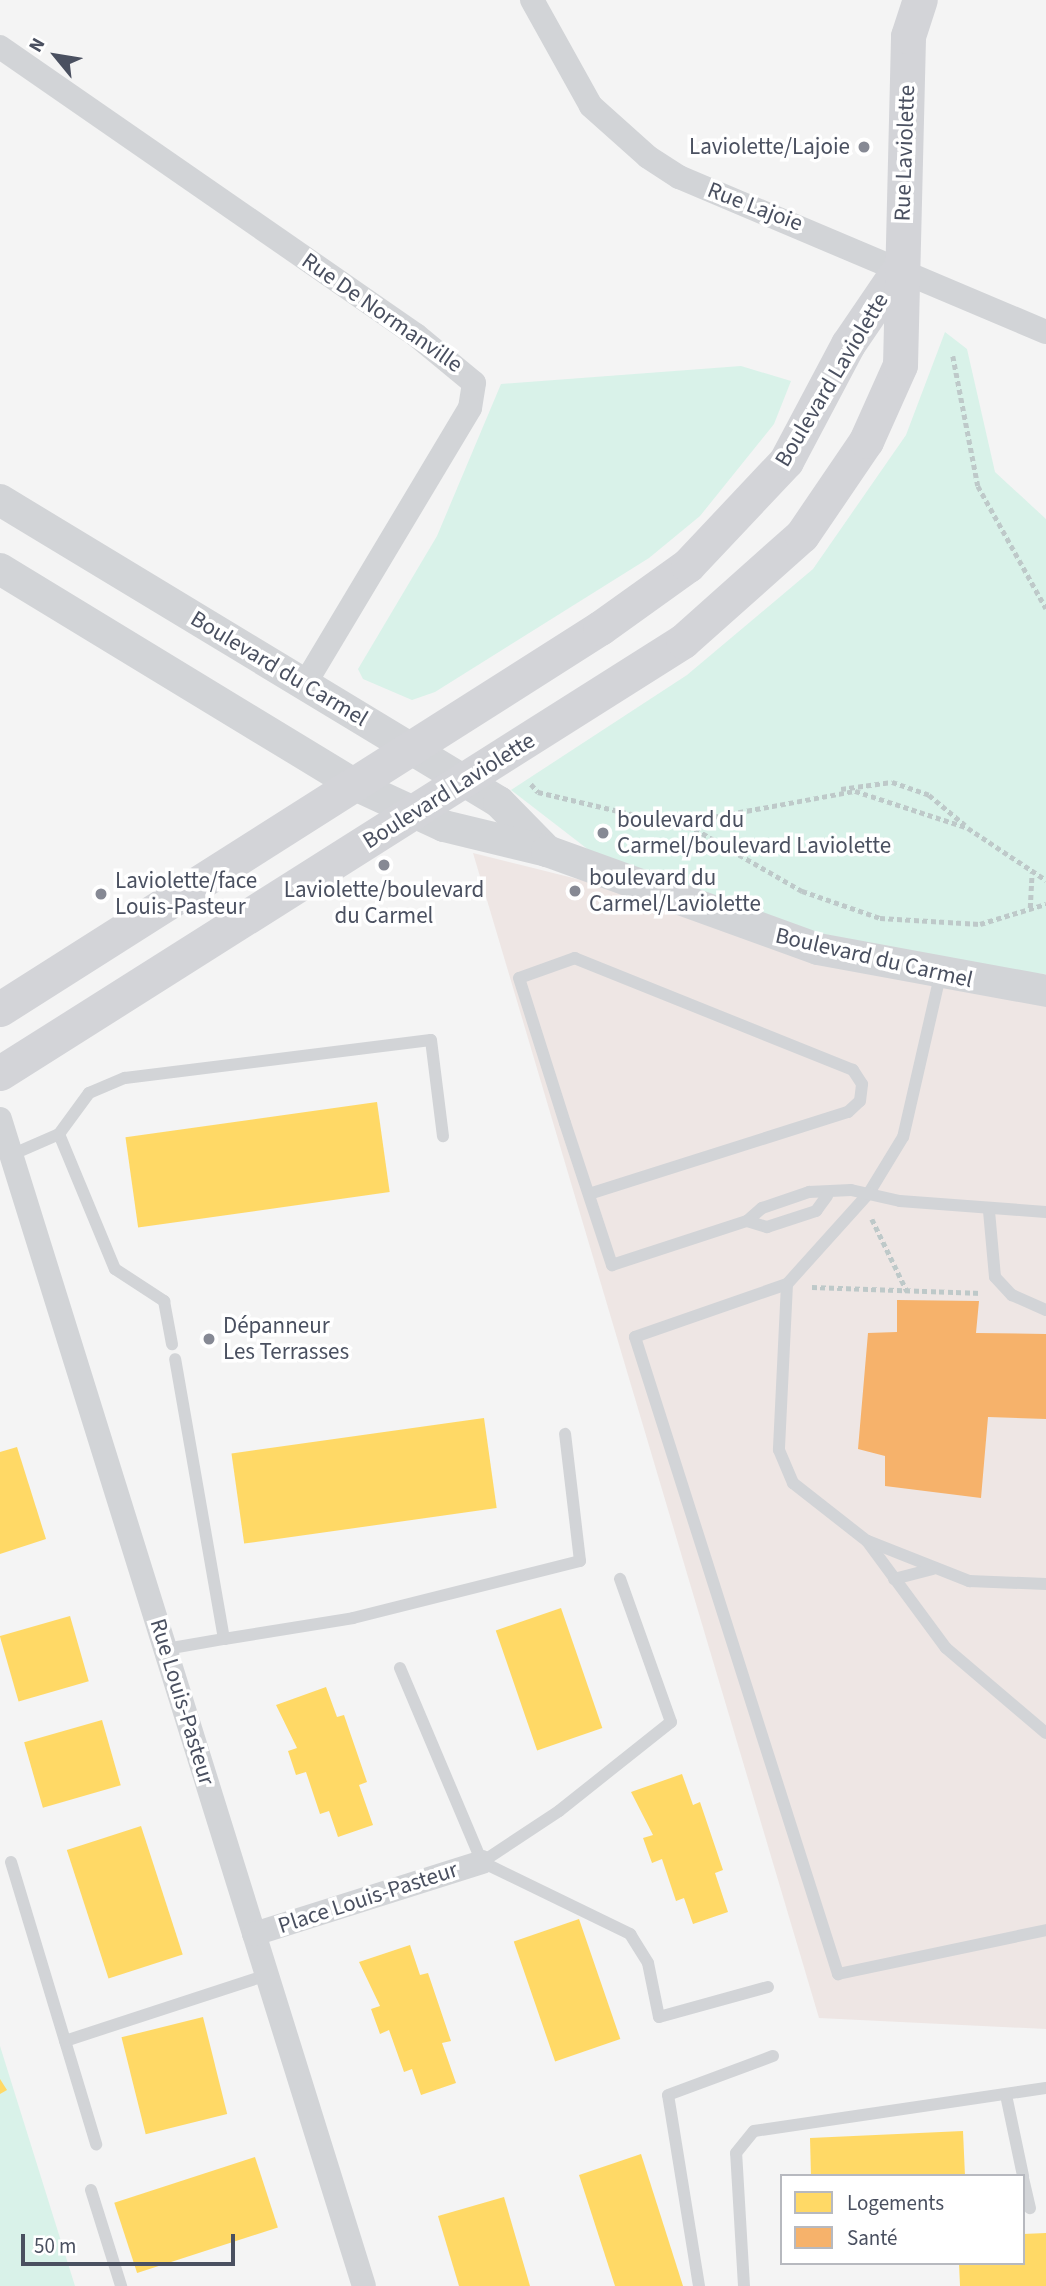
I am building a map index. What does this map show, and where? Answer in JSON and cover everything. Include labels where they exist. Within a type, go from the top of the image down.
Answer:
[{"type":"main road","name":"Rue Laviolette","points":[[895,0],[908,36]]},
{"type":"main road","name":"Rue Laviolette","points":[[899,269],[908,36],[920,0]]},
{"type":"main road","name":"Boulevard Laviolette","points":[[0,1009],[600,628],[720,537],[786,461],[848,344],[899,269]]},
{"type":"main road","name":"Boulevard Laviolette","points":[[0,1073],[683,641],[802,534],[866,441],[898,373],[899,269]]},
{"type":"street","name":"Rue Lajoie","points":[[532,0],[578,88],[626,141],[679,177],[1046,332]]},
{"type":"street","name":"Rue De Normanville","points":[[0,47],[416,335],[474,383],[470,408],[304,685]]},
{"type":"street","name":"Boulevard du Carmel","points":[[0,500],[499,802],[547,851]]},
{"type":"street","name":"Boulevard du Carmel","points":[[0,569],[354,784],[413,814],[470,836],[547,851],[788,939],[940,976],[1046,991]]},
{"type":"street","name":"Rue Louis-Pasteur","points":[[0,1119],[364,2286]]},
{"type":"street","name":"Place Louis-Pasteur","points":[[254,1934],[482,1862]]},
{"type":"lane","points":[[589,1194],[848,1112],[860,1101],[862,1084],[853,1070],[575,958],[519,978],[612,1265],[747,1222],[762,1208],[809,1192],[827,1196],[869,1193],[989,1210],[1046,1212]]},
{"type":"lane","points":[[940,976],[909,1121],[869,1193],[787,1284],[635,1336],[838,1974],[1046,1930]]},
{"type":"lane","points":[[11,1155],[59,1134],[89,1093],[125,1078],[431,1040],[443,1136]]},
{"type":"lane","points":[[59,1134],[115,1269],[163,1301],[172,1344]]},
{"type":"lane","points":[[747,1222],[767,1227],[816,1211],[827,1196]]},
{"type":"lane","points":[[989,1210],[990,1262],[1000,1284],[1046,1310]]},
{"type":"lane","points":[[787,1284],[781,1462],[802,1493],[867,1541],[933,1569],[969,1581],[1046,1584]]},
{"type":"lane","points":[[175,1359],[224,1639]]},
{"type":"lane","points":[[166,1649],[353,1618],[580,1561],[565,1434]]},
{"type":"lane","points":[[867,1541],[946,1648],[1046,1733]]},
{"type":"lane","points":[[894,1578],[933,1569]]},
{"type":"lane","points":[[482,1862],[559,1811],[671,1722],[620,1579]]},
{"type":"lane","points":[[400,1668],[482,1862],[630,1934],[648,1963],[659,2017],[768,1987]]},
{"type":"lane","points":[[11,1862],[96,2144]]},
{"type":"lane","points":[[65,2041],[267,1975]]},
{"type":"lane","points":[[699,2286],[668,2095],[773,2056]]},
{"type":"lane","points":[[744,2286],[736,2153],[754,2130],[1046,2088]]},
{"type":"lane","points":[[1006,2095],[1022,2174]]},
{"type":"lane","points":[[1025,2186],[1030,2207]]},
{"type":"lane","points":[[91,2190],[121,2286]]},
{"type":"path","points":[[953,356],[978,486],[1046,608]]},
{"type":"path","points":[[676,823],[748,815],[834,791],[892,782],[929,795],[968,828],[1046,880]]},
{"type":"path","points":[[531,784],[538,792],[676,823],[729,843],[802,891],[880,918],[965,926],[1046,904]]},
{"type":"path","points":[[834,791],[865,793],[968,828]]},
{"type":"path","points":[[1027,911],[1036,884],[1028,869]]},
{"type":"path","points":[[869,1193],[872,1221],[907,1291]]},
{"type":"path","points":[[787,1284],[983,1293],[1000,1284]]},
{"type":"shaded area","points":[[473,853],[1046,996],[1046,2029],[819,2018]]},
{"type":"green space","points":[[945,332],[967,349],[995,472],[1046,519],[1046,974],[973,970],[837,943],[616,871],[511,790],[687,675],[813,569],[906,435]]},
{"type":"green space","points":[[741,366],[791,381],[774,424],[700,516],[649,558],[435,692],[412,700],[363,679],[358,669],[437,536],[501,384]]},
{"type":"green space","points":[[0,2046],[75,2286],[0,2286]]},
{"type":"building: Logements","points":[[377,1102],[390,1192],[138,1227],[125,1137]]},
{"type":"building: Logements","points":[[484,1418],[497,1508],[244,1544],[231,1453]]},
{"type":"building: Logements","points":[[17,1447],[46,1539],[0,1554],[0,1452]]},
{"type":"building: Logements","points":[[561,1608],[602,1728],[537,1751],[496,1630]]},
{"type":"building: Logements","points":[[70,1616],[89,1681],[19,1701],[0,1636]]},
{"type":"building: Logements","points":[[326,1687],[337,1717],[344,1715],[367,1782],[359,1785],[373,1825],[338,1837],[329,1811],[320,1814],[306,1772],[296,1775],[288,1751],[297,1748],[276,1705]]},
{"type":"building: Logements","points":[[102,1720],[121,1785],[43,1808],[24,1742]]},
{"type":"building: Logements","points":[[682,1774],[693,1805],[700,1802],[723,1870],[715,1873],[728,1912],[693,1924],[684,1898],[676,1901],[662,1859],[652,1863],[643,1838],[653,1835],[631,1792]]},
{"type":"building: Logements","points":[[141,1826],[183,1954],[109,1978],[67,1850]]},
{"type":"building: Logements","points":[[579,1919],[620,2039],[555,2062],[514,1941]]},
{"type":"building: Logements","points":[[410,1945],[420,1975],[428,1973],[451,2041],[442,2043],[456,2083],[421,2095],[412,2069],[404,2072],[389,2030],[380,2034],[371,2009],[380,2006],[359,1962]]},
{"type":"building: Logements","points":[[203,2017],[227,2114],[146,2134],[121,2037]]},
{"type":"building: Logements","points":[[0,2079],[7,2090],[0,2094]]},
{"type":"building: Logements","points":[[963,2131],[965,2174],[811,2174],[810,2138]]},
{"type":"building: Logements","points":[[641,2154],[683,2286],[615,2286],[579,2175]]},
{"type":"building: Logements","points":[[255,2157],[278,2227],[137,2273],[114,2203]]},
{"type":"building: Logements","points":[[504,2197],[530,2286],[459,2286],[438,2216]]},
{"type":"building: Logements","points":[[1046,2233],[1046,2286],[960,2286],[959,2265],[1025,2265],[1025,2234]]},
{"type":"building: Santé","points":[[897,1300],[979,1301],[976,1333],[1046,1334],[1046,1419],[988,1417],[981,1498],[885,1486],[885,1456],[858,1449],[868,1333],[897,1332]]},
{"type":"place","name":"Laviolette/Lajoie","points":[[864,147]]},
{"type":"place","name":"boulevard du Carmel/boulevard Laviolette","points":[[603,833]]},
{"type":"place","name":"Laviolette/boulevard du Carmel","points":[[384,865]]},
{"type":"place","name":"boulevard du Carmel/Laviolette","points":[[575,891]]},
{"type":"place","name":"Laviolette/face Louis-Pasteur","points":[[101,894]]},
{"type":"place","name":"Dépanneur Les Terrasses","points":[[209,1339]]}]
